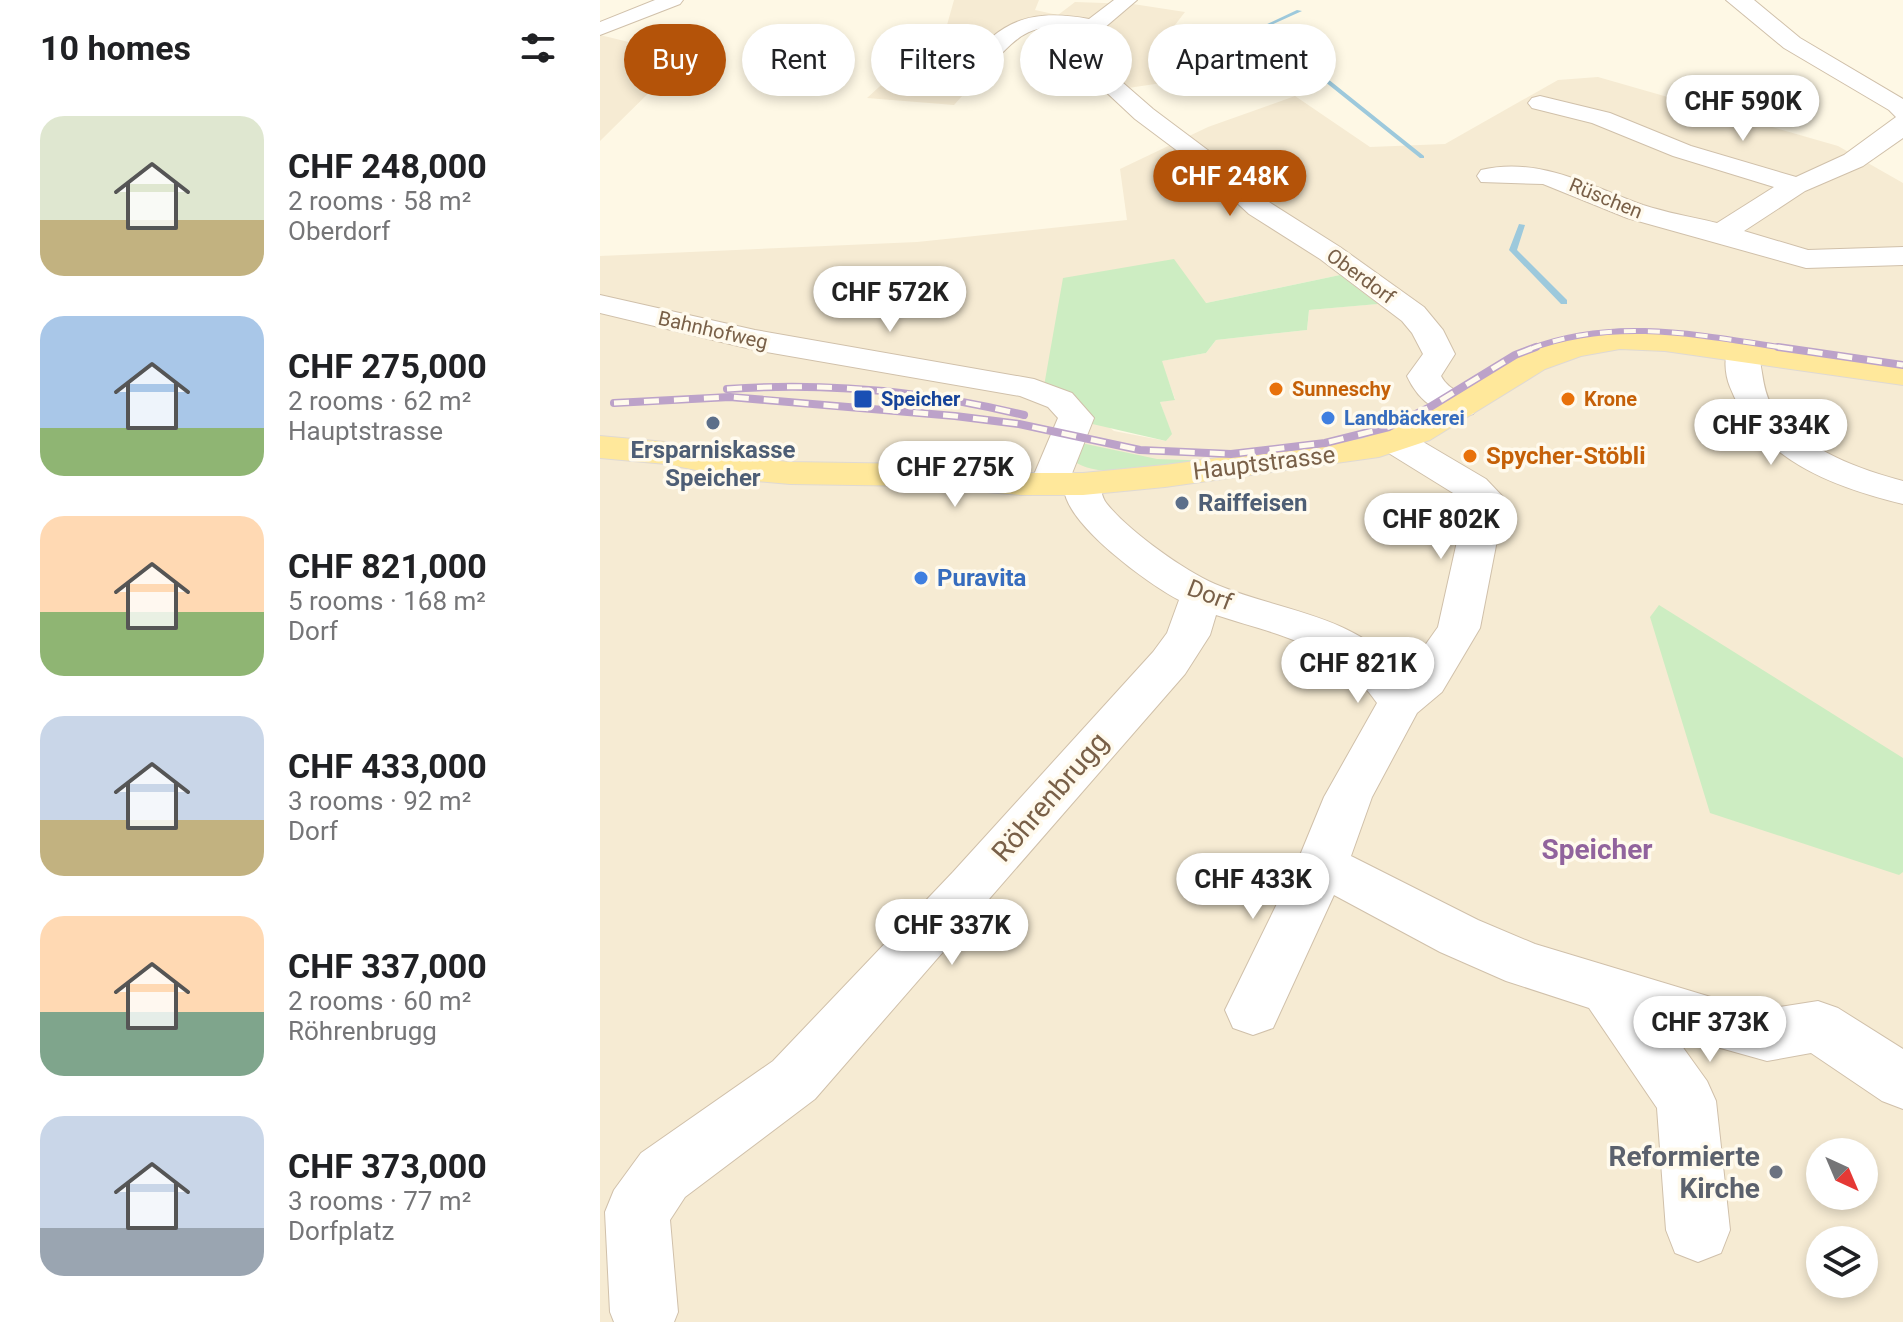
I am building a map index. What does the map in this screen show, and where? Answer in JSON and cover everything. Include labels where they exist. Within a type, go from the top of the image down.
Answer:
[{"type":"main road","name":"Hauptstrasse","points":[[600,447],[666,453],[746,469],[1066,484],[1336,455],[1395,441],[1461,407],[1533,362],[1574,347],[1620,339],[1665,341],[1903,375]]},
{"type":"street","points":[[600,29],[673,0]]},
{"type":"street","points":[[1027,0],[1025,8],[1042,20]]},
{"type":"street","points":[[1096,24],[1127,0]]},
{"type":"street","points":[[1740,1],[1792,43],[1897,105],[1903,112]]},
{"type":"street","points":[[1004,38],[1014,28],[1042,20],[1076,24]]},
{"type":"street","name":"Oberdorf","points":[[1125,96],[1259,208],[1343,262],[1413,314],[1427,330],[1439,354],[1424,376],[1429,388],[1461,407]]},
{"type":"street","points":[[1540,103],[1601,118],[1682,151],[1796,185],[1814,181],[1886,140],[1903,123]]},
{"type":"street","name":"Rüschen","points":[[1490,176],[1547,176],[1637,212],[1806,259],[1903,256]]},
{"type":"street","points":[[1721,233],[1790,192],[1796,185]]},
{"type":"street","name":"Bahnhofweg","points":[[600,304],[755,340],[1022,386],[1048,394],[1069,406],[1076,418],[1066,484]]},
{"type":"street","points":[[1742,352],[1741,369],[1750,399],[1764,420],[1783,439],[1858,479],[1903,493]]},
{"type":"street","points":[[1253,1010],[1322,865],[1348,797],[1400,702],[1426,681],[1459,628],[1486,499],[1473,487],[1395,441]]},
{"type":"street","name":"Dorf","points":[[1066,484],[1084,497],[1092,511],[1149,563],[1174,580],[1202,594],[1318,633],[1347,646],[1370,664],[1400,702]]},
{"type":"street","name":"Röhrenbrugg","points":[[644,1312],[637,1212],[663,1175],[794,1080],[1169,663],[1188,635],[1202,594]]},
{"type":"street","points":[[1322,865],[1459,936],[1525,964],[1724,1026],[1767,1035],[1818,1026],[1903,1082]]},
{"type":"street","points":[[1609,991],[1686,1101],[1698,1230]]},
{"type":"shaded area","points":[[954,0],[1039,0],[1035,10],[1058,15],[1075,2],[1133,4],[1185,12],[1176,24],[1148,24],[1148,85],[1132,87],[1132,24],[1020,24],[1020,31],[1004,49],[1004,24],[947,24]]},
{"type":"shaded area","points":[[600,35],[624,41],[624,96],[646,96],[600,141]]},
{"type":"shaded area","points":[[1598,77],[1838,146],[1903,183],[1903,1322],[600,1322],[600,256],[917,242],[1127,220],[1120,169],[1208,127],[1295,96],[1370,147],[1445,144],[1558,80]],"holes":[[[1340,275],[1376,304],[1309,310],[1307,330],[1216,340],[1206,353],[1161,361],[1175,399],[1160,402],[1171,434],[1166,441],[1114,431],[1071,397],[1206,303]]]},
{"type":"shaded area","points":[[871,94],[962,96],[954,105],[867,98]]},
{"type":"green space","points":[[1174,259],[1206,303],[1340,275],[1378,304],[1309,310],[1307,330],[1216,340],[1206,353],[1162,361],[1175,400],[1160,402],[1172,434],[1166,441],[1088,423],[1044,386],[1063,278]]},
{"type":"green space","points":[[1081,443],[1157,459],[1218,461],[1142,470],[1101,470],[1085,467],[1073,460]]},
{"type":"green space","points":[[941,456],[950,461],[956,458],[999,465],[1004,461],[1026,468],[1000,472],[933,464]]},
{"type":"green space","points":[[1659,605],[1903,758],[1903,872],[1899,875],[1710,813],[1650,617]]},
{"type":"waterway","points":[[1299,11],[1266,26],[1291,52],[1422,157]]},
{"type":"waterway","points":[[1521,225],[1513,250],[1564,302]]},
{"type":"railway","points":[[1534,348],[1595,333],[1627,331],[1693,335],[1786,348]]},
{"type":"railway","points":[[1778,347],[1786,348]]},
{"type":"railway","points":[[614,403],[730,397],[955,416],[1019,424],[1140,450],[1231,454],[1325,443],[1389,427],[1430,407],[1515,355],[1534,348]]},
{"type":"railway","points":[[1530,349],[1534,348]]},
{"type":"railway","points":[[1786,348],[1792,349]]},
{"type":"railway","points":[[1786,348],[1903,365]]},
{"type":"railway","points":[[727,389],[802,387],[876,390],[950,400],[1024,415]]},
{"type":"place","name":"Sunneschy","points":[[1276,389]]},
{"type":"place","name":"Speicher","points":[[863,399]]},
{"type":"place","name":"Krone","points":[[1568,399]]},
{"type":"place","name":"Landbäckerei","points":[[1328,418]]},
{"type":"place","name":"Ersparniskasse Speicher","points":[[713,423]]},
{"type":"place","name":"Spycher-Stöbli","points":[[1470,456]]},
{"type":"place","name":"Raiffeisen","points":[[1182,503]]},
{"type":"place","name":"Puravita","points":[[921,578]]},
{"type":"place","name":"Reformierte Kirche","points":[[1776,1172]]},
{"type":"district","name":"Speicher","points":[[1597,849]]}]
